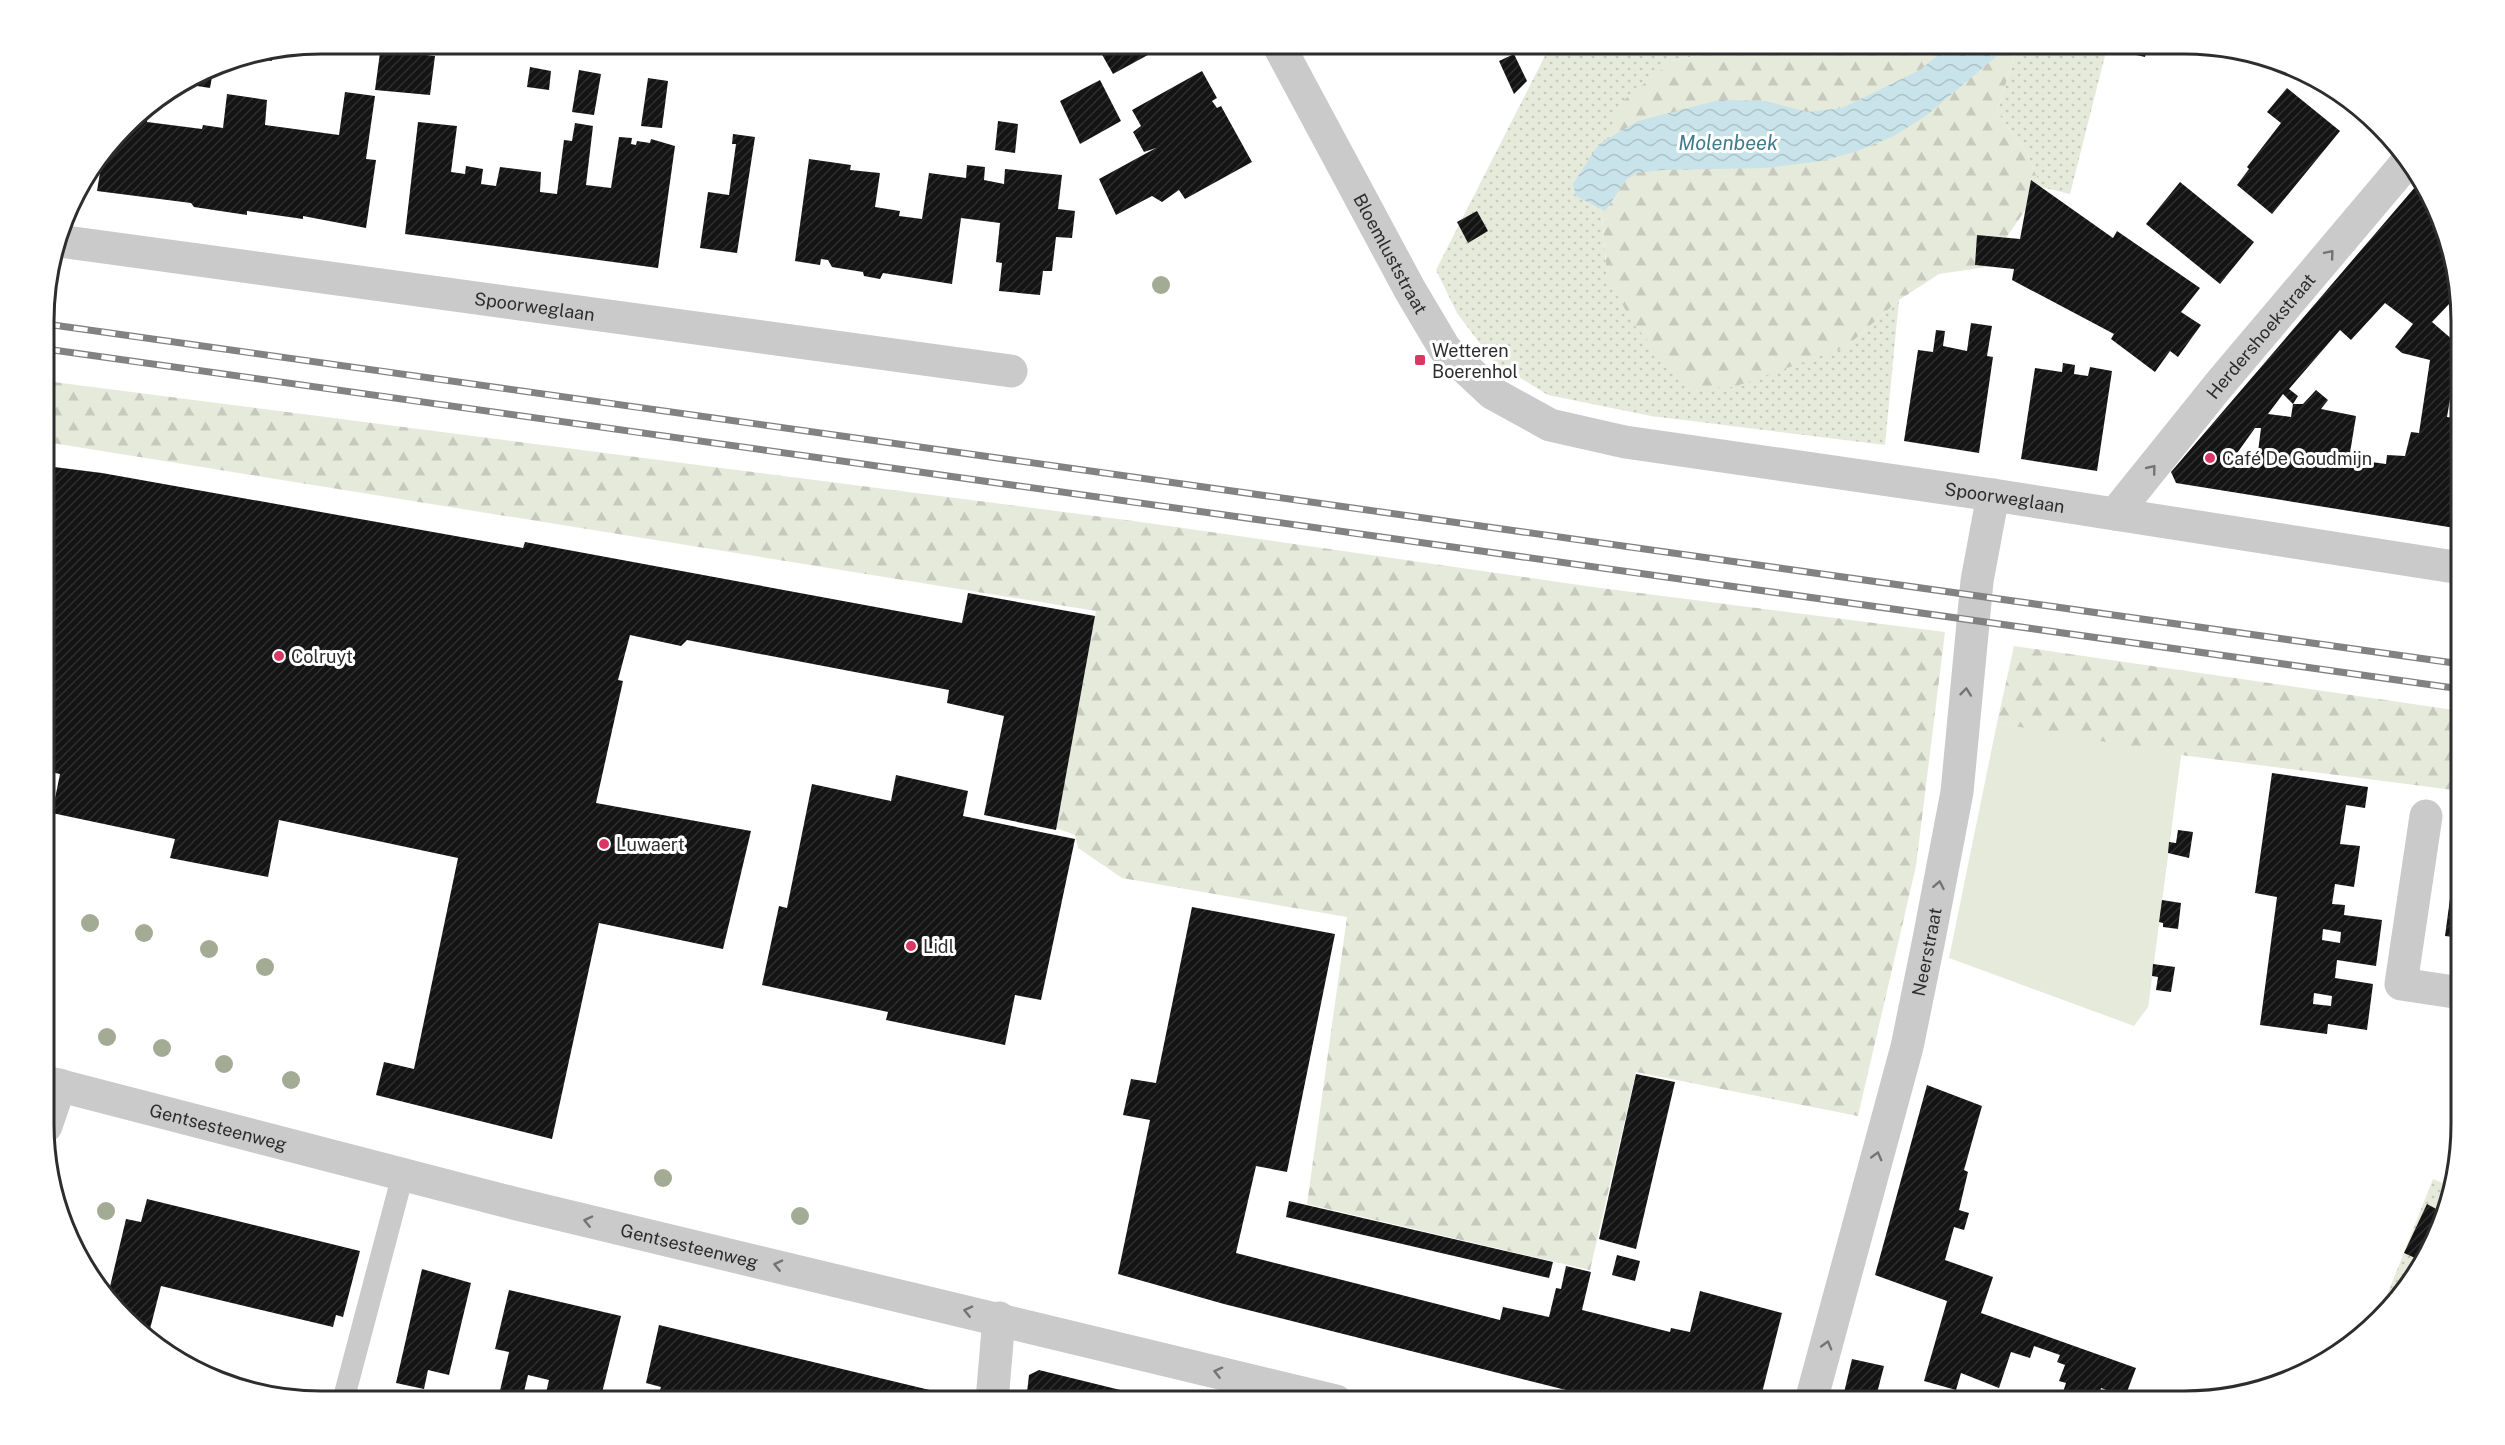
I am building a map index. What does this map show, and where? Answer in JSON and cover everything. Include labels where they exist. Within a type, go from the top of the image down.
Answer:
[{"type":"street","name":"Bloemluststraat","points":[[1283,54],[1410,290],[1445,349],[1492,393],[1550,425]]},
{"type":"street","name":"Herdershoekstraat","points":[[2115,514],[2218,386],[2402,168]]},
{"type":"street","name":"Spoorweglaan","points":[[66,242],[1011,372]]},
{"type":"street","name":"Spoorweglaan","points":[[1550,425],[1624,442],[1993,495],[2451,566]]},
{"type":"street","name":"Neerstraat","points":[[1814,1391],[1907,1047],[1929,939],[1957,792],[1977,581],[1993,495]]},
{"type":"street","points":[[2426,816],[2401,984],[2451,992]]},
{"type":"street","name":"Gentsesteenweg","points":[[54,1083],[403,1174],[1295,1391]]},
{"type":"street","points":[[993,1391],[999,1318]]},
{"type":"lane","points":[[346,1391],[403,1174]]},
{"type":"green space","points":[[1546,54],[1703,54],[1672,61],[1593,180],[1602,215],[1607,277],[1846,347],[1899,300],[1885,445],[1651,416],[1548,395],[1494,362],[1457,313],[1436,270]]},
{"type":"green space","points":[[1703,54],[2015,54],[1997,112],[2027,153],[2041,187],[1986,267],[1939,274],[1899,300],[1846,347],[1734,387],[1687,389],[1633,323],[1607,277],[1602,215],[1593,180],[1619,104],[1672,61]]},
{"type":"green space","points":[[2015,54],[2105,54],[2070,194],[2041,187],[2027,153],[1997,112]]},
{"type":"green space","points":[[54,382],[1134,521],[1593,587],[1945,632],[1916,866],[1858,1116],[1636,1072],[1590,1270],[1307,1204],[1347,917],[1122,878],[1078,848],[1075,835],[1056,828],[1096,611],[54,443]]},
{"type":"green space","points":[[2014,646],[2451,710],[2451,790],[2181,755],[2148,1007],[2068,737],[1997,723]]},
{"type":"green space","points":[[1997,723],[2181,755],[2148,1007],[2134,1026],[1949,958]]},
{"type":"green space","points":[[2433,1179],[2444,1183],[2437,1210],[2423,1242],[2406,1272],[2385,1300]]},
{"type":"water","name":"Molenbeek","points":[[1940,54],[1999,54],[1927,115],[1894,136],[1855,152],[1821,161],[1766,168],[1662,170],[1637,173],[1627,179],[1605,211],[1576,196],[1573,184],[1599,144],[1638,121],[1719,100],[1766,101],[1808,112],[1842,108],[1920,70]]},
{"type":"building","points":[[380,54],[435,56],[430,95],[375,90]]},
{"type":"building","points":[[1102,54],[1150,54],[1113,74]]},
{"type":"building","points":[[1514,54],[1527,81],[1514,94],[1499,61]]},
{"type":"building","points":[[530,67],[551,71],[549,90],[527,87]]},
{"type":"building","points":[[579,70],[601,74],[594,115],[572,112]]},
{"type":"building","points":[[1202,71],[1217,98],[1212,101],[1217,108],[1221,106],[1252,162],[1185,199],[1179,190],[1162,202],[1152,196],[1116,215],[1099,179],[1156,148],[1144,152],[1133,132],[1141,126],[1132,110]]},
{"type":"building","points":[[212,78],[210,88],[196,86]]},
{"type":"building","points":[[648,78],[668,81],[662,128],[641,126]]},
{"type":"building","points":[[1100,80],[1121,121],[1080,144],[1060,101]]},
{"type":"building","points":[[2287,88],[2340,131],[2272,214],[2237,185],[2249,169],[2247,167],[2281,123],[2267,112]]},
{"type":"building","points":[[345,92],[375,96],[366,159],[376,160],[366,228],[303,216],[303,219],[247,211],[247,215],[194,207],[191,203],[97,191],[100,171],[120,145],[147,118],[147,122],[202,129],[203,125],[223,128],[227,94],[267,100],[265,125],[339,135]]},
{"type":"building","points":[[998,121],[1018,124],[1015,153],[995,150]]},
{"type":"building","points":[[418,122],[457,126],[451,172],[465,174],[466,166],[483,169],[481,184],[496,186],[500,167],[541,172],[540,192],[557,194],[564,140],[572,141],[575,123],[593,126],[586,185],[611,188],[619,137],[632,138],[631,144],[636,145],[637,141],[650,143],[651,139],[675,146],[658,268],[405,234]]},
{"type":"building","points":[[733,134],[755,137],[737,253],[700,248],[708,192],[729,195],[736,144],[732,144]]},
{"type":"building","points":[[809,159],[851,165],[850,170],[880,173],[875,207],[900,211],[899,216],[922,219],[929,173],[966,178],[967,165],[985,167],[984,180],[1004,184],[1005,169],[1062,175],[1058,209],[1075,211],[1072,238],[1056,237],[1052,271],[1043,271],[1040,295],[999,291],[1002,263],[996,262],[1000,223],[961,218],[952,284],[883,273],[880,279],[864,276],[863,272],[832,267],[828,260],[821,259],[820,265],[795,261]]},
{"type":"building","points":[[2031,180],[2113,238],[2117,231],[2200,288],[2181,312],[2201,325],[2178,357],[2170,351],[2155,372],[2111,339],[2114,334],[2012,280],[2014,269],[1975,265],[1977,235],[2020,239]]},
{"type":"building","points":[[2180,182],[2254,242],[2220,284],[2146,224]]},
{"type":"building","points":[[2415,188],[2437,235],[2449,286],[2450,303],[2432,322],[2451,338],[2451,393],[2447,417],[2451,418],[2451,527],[2176,483],[2171,472]],"holes":[[[2385,303],[2413,324],[2395,347],[2402,353],[2430,360],[2419,433],[2411,432],[2405,456],[2387,455],[2386,464],[2349,459],[2356,416],[2321,409],[2328,400],[2316,390],[2303,404],[2293,404],[2298,396],[2289,389],[2340,330],[2351,340]],[[2283,394],[2293,404],[2291,417],[2268,414]],[[2255,428],[2261,428],[2257,460],[2235,456]]]},
{"type":"building","points":[[1477,211],[1488,231],[1468,243],[1457,222]]},
{"type":"building","points":[[1971,323],[1992,326],[1987,356],[1993,357],[1979,453],[1904,441],[1918,350],[1933,352],[1936,330],[1945,331],[1943,346],[1967,351]]},
{"type":"building","points":[[2063,363],[2075,365],[2074,374],[2088,376],[2090,367],[2112,371],[2097,471],[2021,459],[2035,368],[2062,372]]},
{"type":"building","points":[[54,467],[102,473],[523,548],[525,542],[962,623],[968,593],[1095,616],[1056,830],[984,815],[1004,716],[947,703],[949,690],[687,640],[681,646],[630,635],[618,680],[623,681],[596,803],[751,831],[723,949],[599,923],[552,1139],[376,1095],[384,1062],[414,1069],[458,858],[279,820],[268,877],[170,858],[175,839],[54,813],[60,774],[54,773]]},
{"type":"building","points":[[2272,773],[2368,787],[2365,808],[2346,805],[2340,844],[2360,846],[2354,887],[2335,884],[2332,904],[2345,905],[2344,915],[2382,920],[2376,966],[2337,960],[2335,978],[2373,984],[2367,1030],[2328,1024],[2327,1034],[2260,1025],[2277,897],[2255,893]],"holes":[[[2323,929],[2341,932],[2340,943],[2322,940]],[[2314,993],[2332,996],[2331,1006],[2313,1004]]]},
{"type":"building","name":"Lidl","points":[[896,775],[968,791],[963,816],[1075,839],[1041,1000],[1015,995],[1005,1045],[886,1020],[888,1012],[762,985],[779,906],[787,908],[812,784],[891,801]]},
{"type":"building","points":[[2178,830],[2193,832],[2189,858],[2168,853],[2169,842],[2176,843]]},
{"type":"building","points":[[2451,891],[2451,937],[2445,936]]},
{"type":"building","points":[[2162,900],[2181,903],[2178,929],[2163,927],[2163,923],[2159,922]]},
{"type":"building","points":[[1192,907],[1335,934],[1287,1172],[1256,1166],[1236,1253],[1500,1320],[1503,1307],[1549,1317],[1556,1288],[1561,1289],[1566,1266],[1591,1272],[1582,1310],[1670,1332],[1671,1328],[1690,1332],[1700,1291],[1782,1313],[1762,1391],[1570,1391],[1224,1304],[1118,1274],[1150,1120],[1123,1115],[1131,1079],[1156,1083]]},
{"type":"building","points":[[2153,964],[2175,967],[2171,992],[2156,990],[2158,977],[2152,976]]},
{"type":"building","points":[[1636,1074],[1675,1082],[1636,1249],[1599,1239]]},
{"type":"building","points":[[1927,1085],[1982,1106],[1964,1170],[1968,1172],[1959,1210],[1969,1213],[1964,1230],[1954,1227],[1945,1260],[1993,1277],[1981,1313],[2136,1368],[2127,1391],[2109,1391],[2101,1388],[2100,1391],[2063,1391],[2066,1383],[2059,1381],[2065,1365],[2057,1362],[2060,1355],[2034,1346],[2030,1358],[2011,1352],[1999,1388],[1961,1373],[1956,1390],[1924,1381],[1947,1301],[1875,1275]]},
{"type":"building","points":[[147,1199],[360,1251],[343,1317],[336,1315],[333,1327],[161,1286],[150,1329],[132,1313],[110,1287],[126,1219],[141,1222]]},
{"type":"building","points":[[1289,1201],[1553,1262],[1549,1278],[1286,1217]]},
{"type":"building","points":[[2427,1204],[2437,1209],[2415,1258],[2404,1253]]},
{"type":"building","points":[[1617,1255],[1640,1261],[1635,1281],[1612,1275]]},
{"type":"building","points":[[422,1269],[471,1283],[449,1375],[428,1370],[424,1389],[396,1383]]},
{"type":"building","points":[[509,1290],[621,1316],[602,1391],[546,1391],[549,1380],[528,1375],[524,1391],[500,1391],[509,1352],[495,1349]]},
{"type":"building","points":[[659,1325],[934,1391],[655,1391],[660,1390],[661,1387],[646,1383]]},
{"type":"building","points":[[1852,1359],[1884,1366],[1878,1391],[1844,1391]]},
{"type":"building","points":[[1039,1370],[1124,1391],[1027,1391],[1029,1375]]},
{"type":"railway","points":[[54,325],[2451,663]]},
{"type":"railway","points":[[54,350],[2451,688]]},
{"type":"place","name":"Wetteren Boerenhol","points":[[1420,360]]},
{"type":"place","name":"Café De Goudmijn","points":[[2210,458]]},
{"type":"place","name":"Colruyt","points":[[279,656]]},
{"type":"place","name":"Luwaert","points":[[604,844]]},
{"type":"place","name":"Lidl","points":[[911,946]]}]
